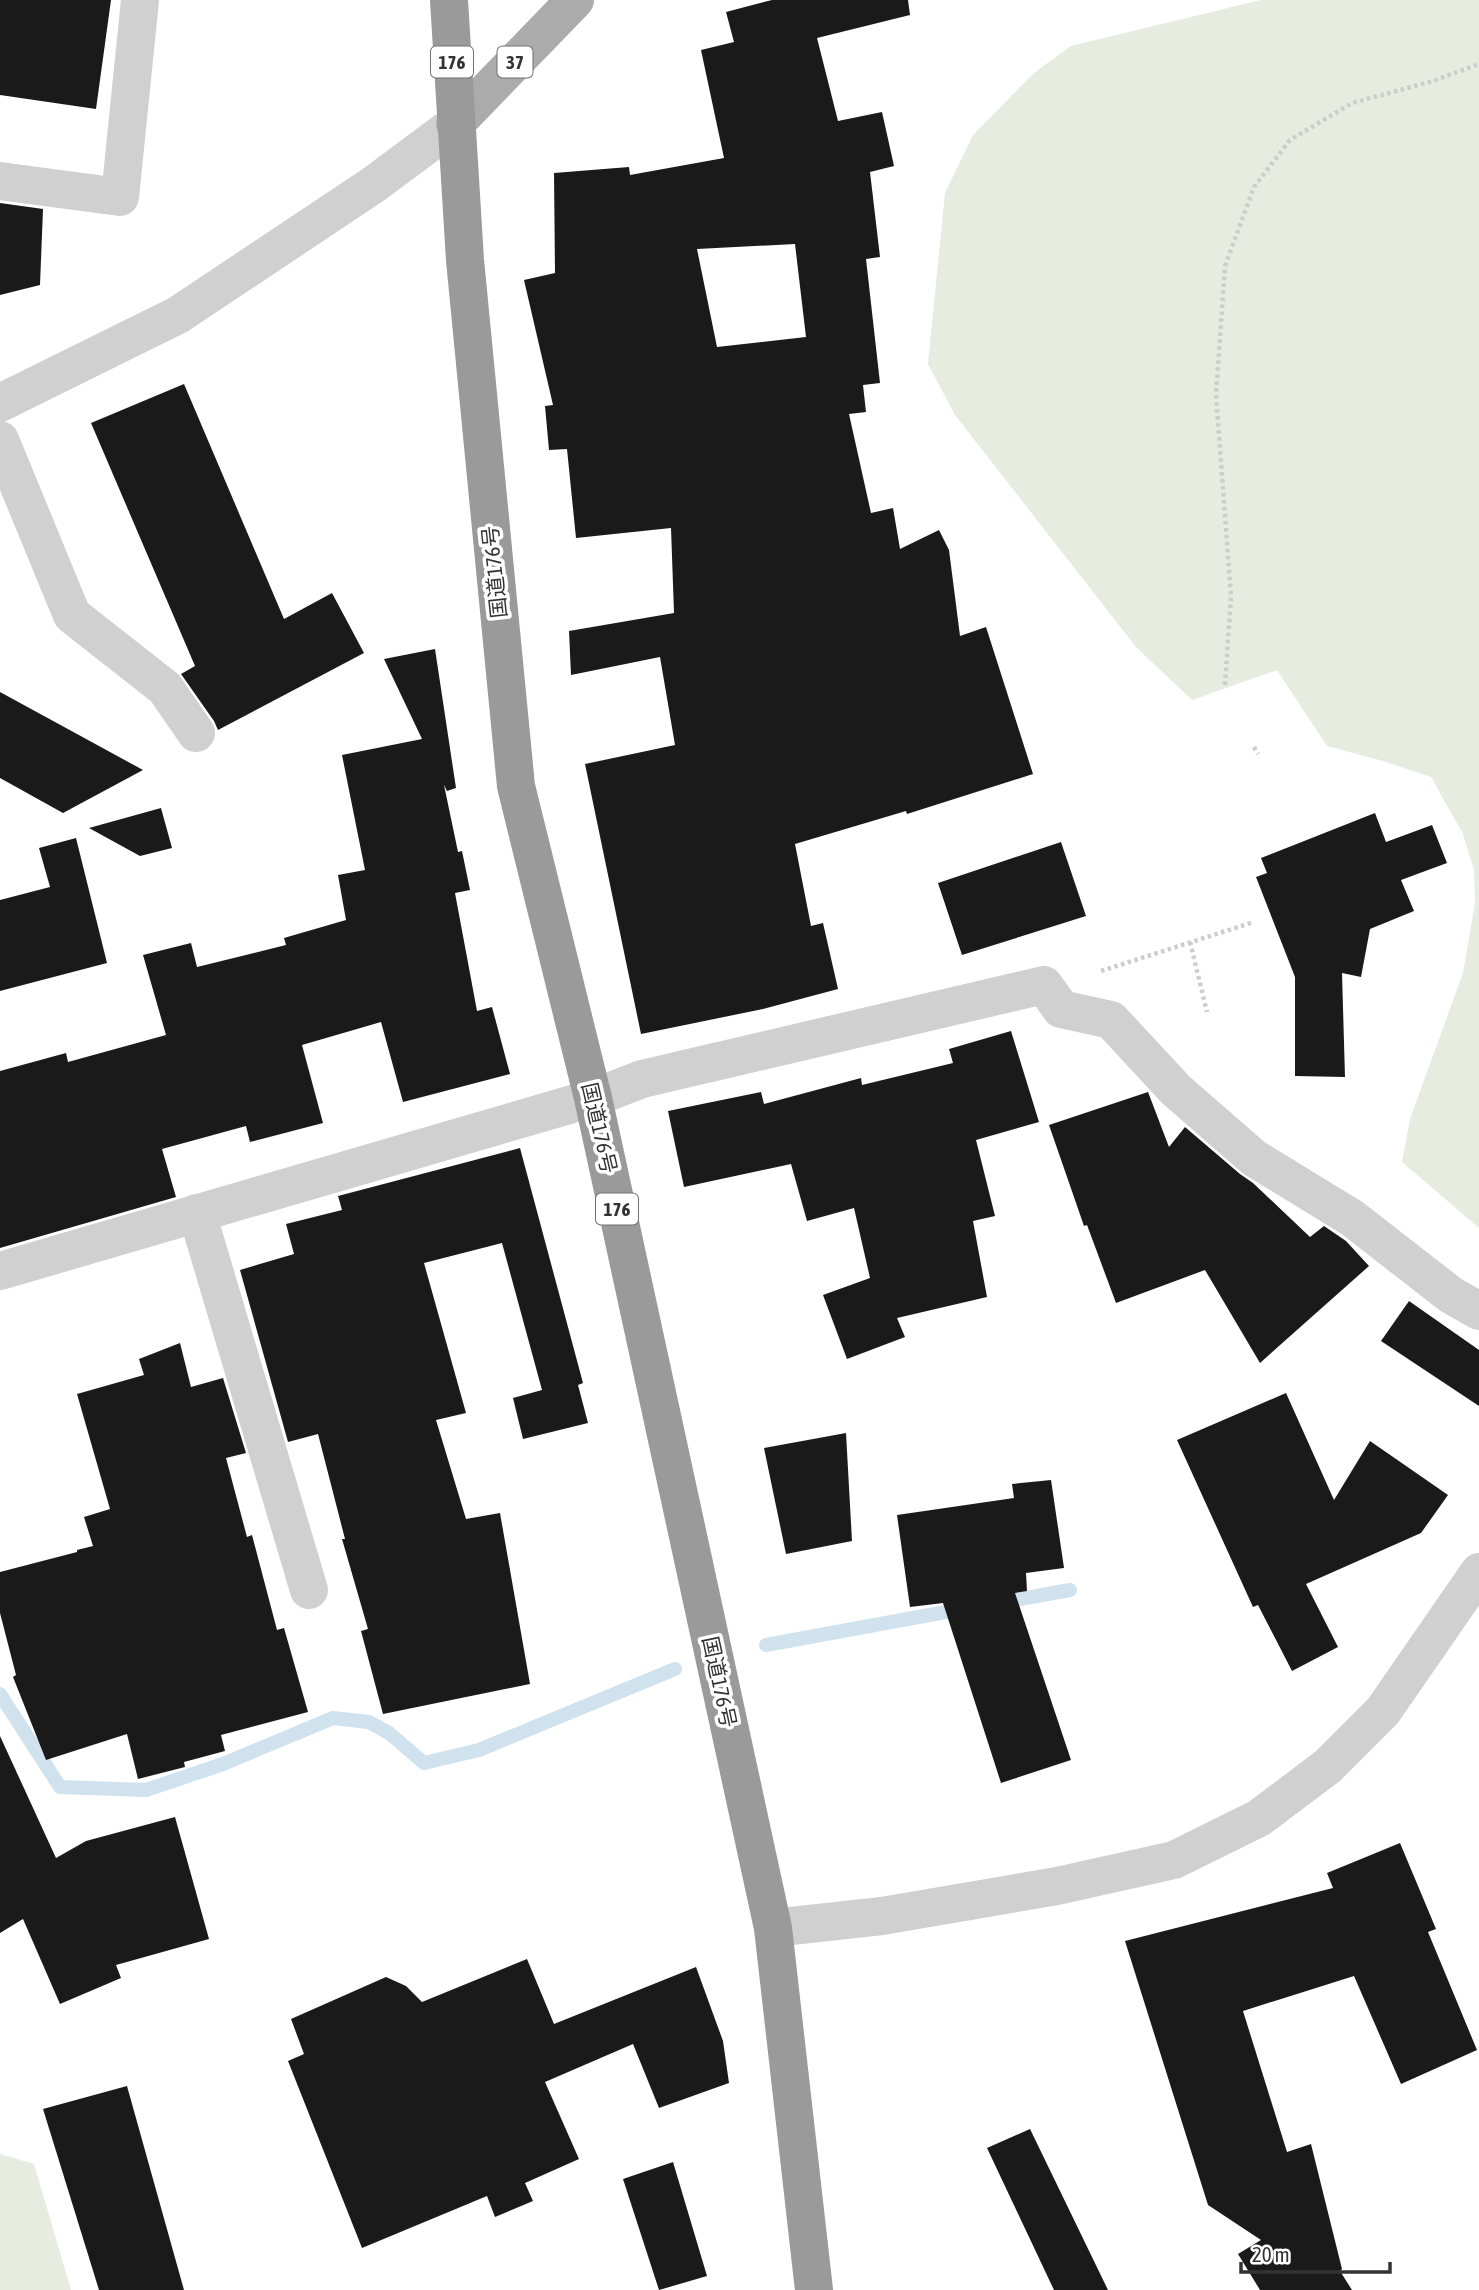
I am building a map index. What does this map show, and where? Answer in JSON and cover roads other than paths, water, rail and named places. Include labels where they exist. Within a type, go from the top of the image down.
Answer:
[{"type":"highway","name":"国道176号","points":[[449,0],[465,260],[516,786],[593,1098],[773,1928],[814,2290]]},
{"type":"main road","name":"37","points":[[455,124],[575,0]]},
{"type":"street","points":[[0,181],[120,197],[140,0]]},
{"type":"street","points":[[0,403],[178,315],[373,184],[455,124]]},
{"type":"street","points":[[0,440],[72,615],[165,688],[197,733]]},
{"type":"street","points":[[0,1271],[593,1098],[642,1079],[1044,985],[1061,1009],[1111,1020],[1176,1090],[1254,1157],[1352,1218],[1451,1295],[1479,1311]]},
{"type":"street","points":[[197,1213],[309,1590]]},
{"type":"street","points":[[773,1928],[882,1916],[1057,1886],[1174,1860],[1259,1818],[1328,1766],[1382,1711],[1479,1572]]},
{"type":"waterway","points":[[999,1603],[1070,1590]]},
{"type":"waterway","points":[[766,1645],[962,1609]]},
{"type":"waterway","points":[[0,1694],[60,1787],[146,1790],[223,1764],[333,1718],[369,1722],[389,1733],[424,1763],[479,1750],[675,1669]]}]
